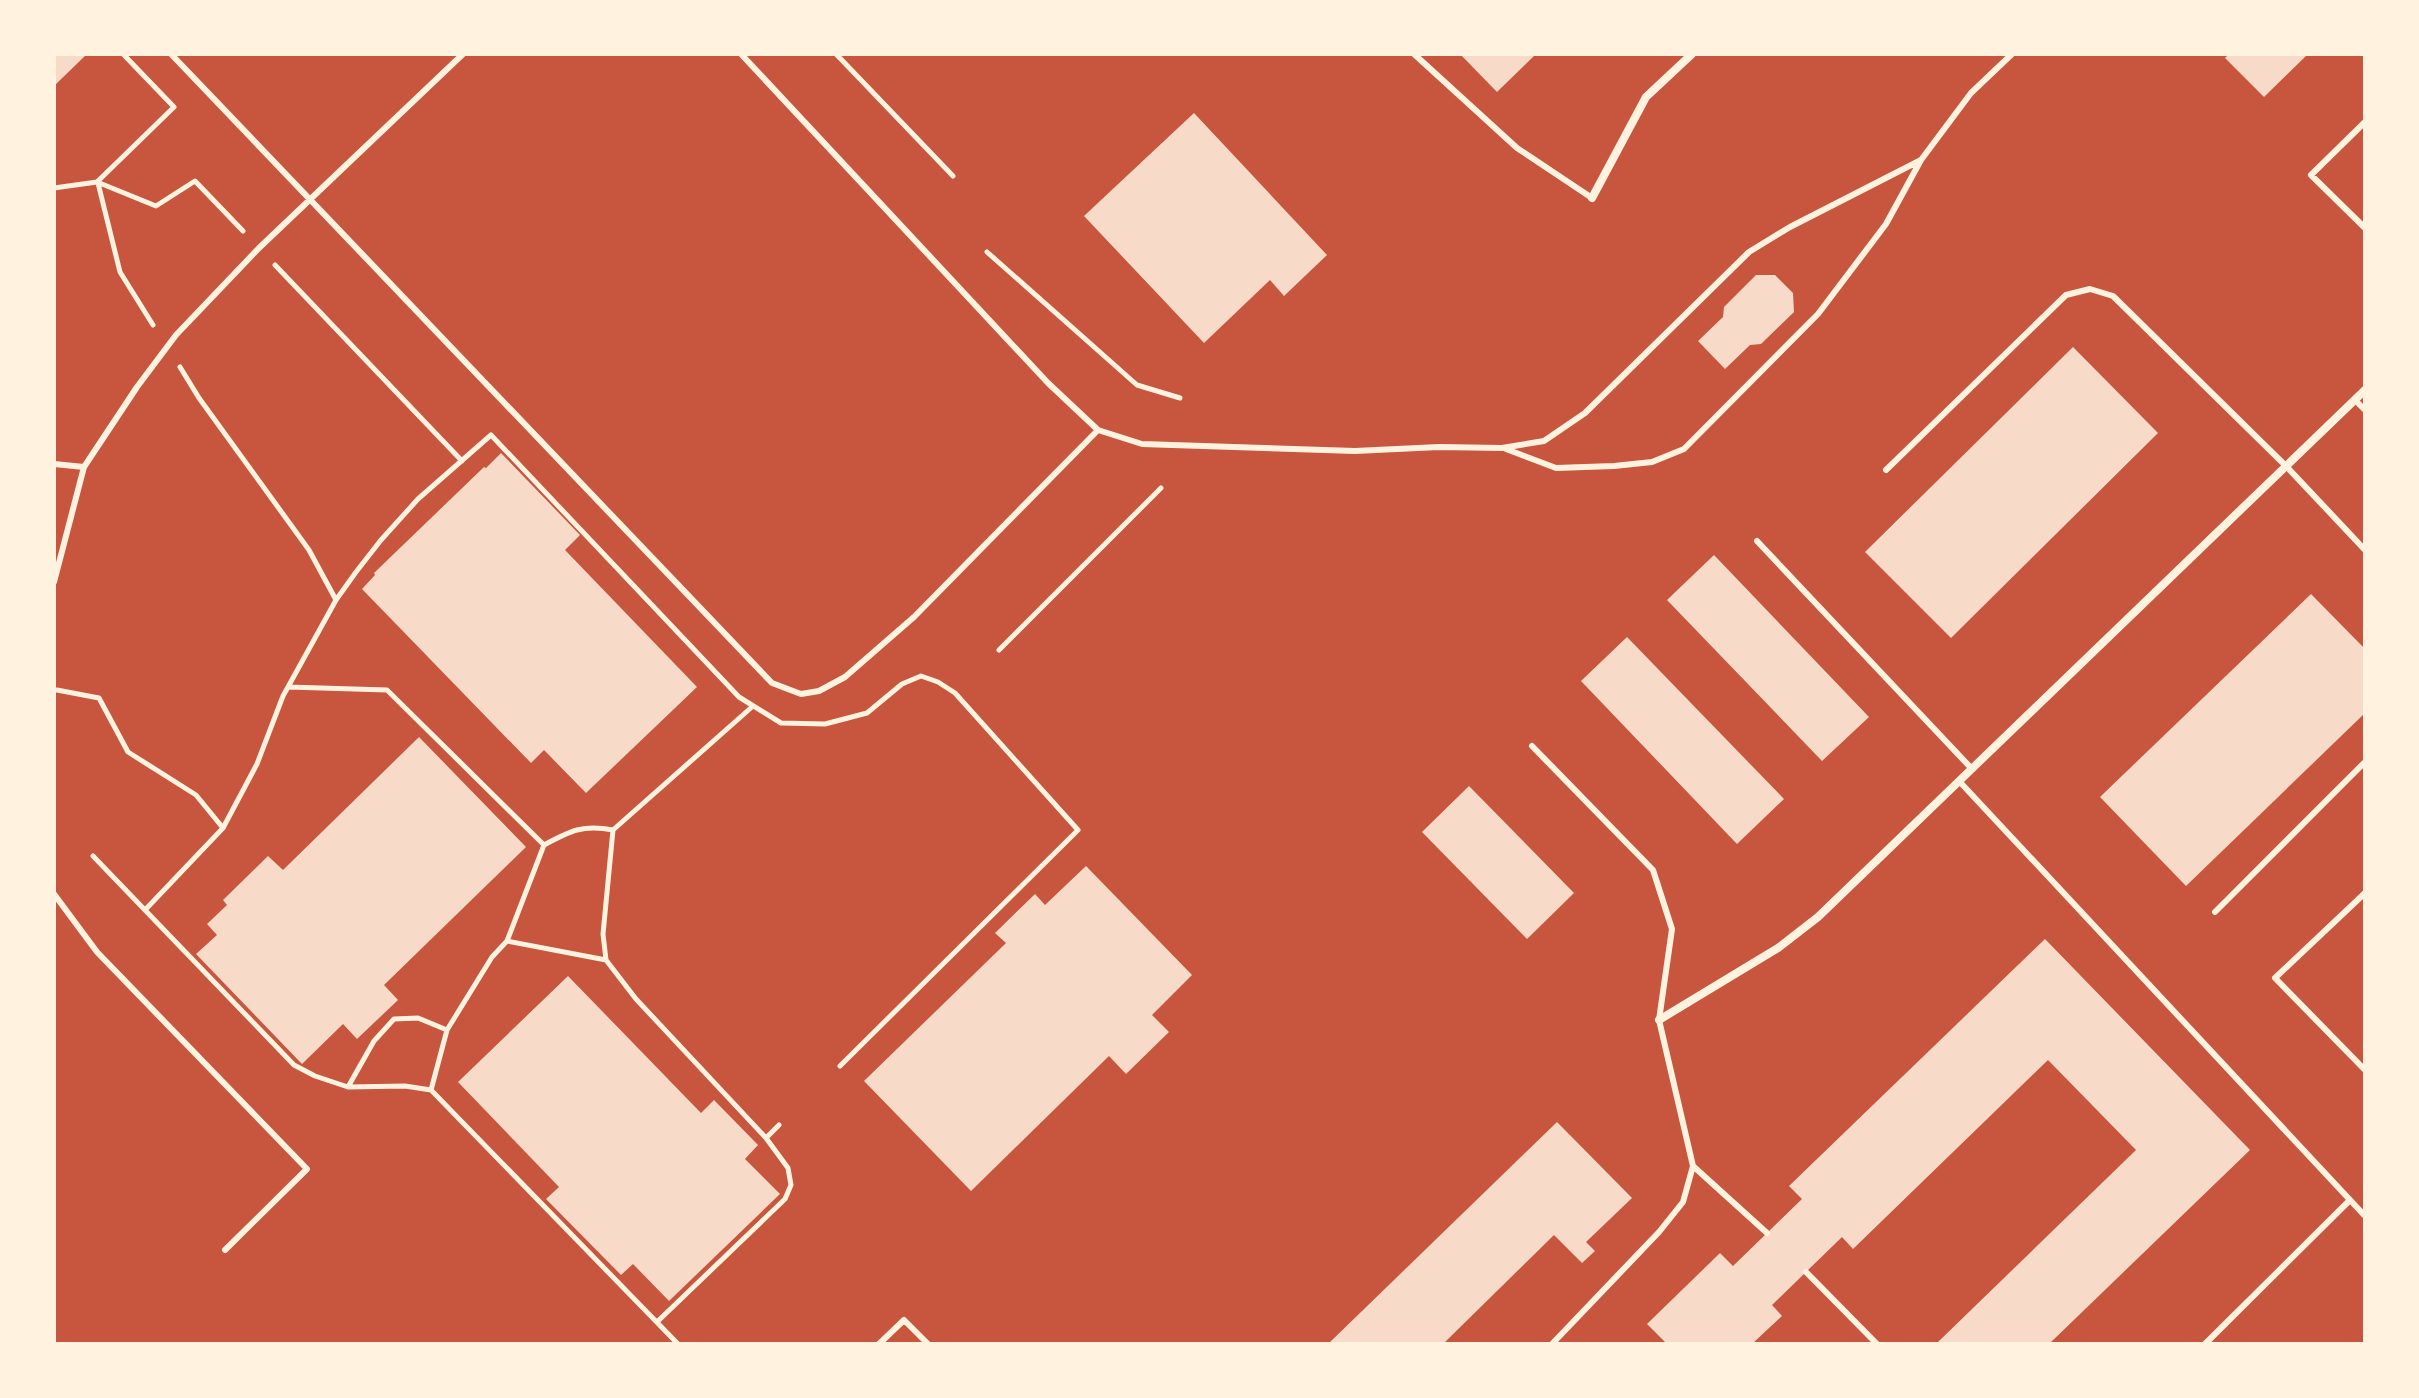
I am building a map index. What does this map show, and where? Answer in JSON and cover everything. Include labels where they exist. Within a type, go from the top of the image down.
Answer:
[{"type":"street","points":[[1592,198],[1646,97],[1692,54]]},
{"type":"street","points":[[1659,1020],[1778,948],[1818,917],[2365,390]]},
{"type":"lane","points":[[171,54],[772,683],[801,694],[819,691],[845,677],[914,617],[1098,430]]},
{"type":"lane","points":[[54,582],[84,467],[167,347],[259,248],[463,54]]},
{"type":"lane","points":[[741,54],[1048,383],[1098,430],[1142,444],[1355,451],[1502,448],[1544,441],[1585,413],[1749,252],[1790,227],[1921,160]]},
{"type":"lane","points":[[1414,54],[1517,148],[1592,198]]},
{"type":"lane","points":[[1502,448],[1556,468],[1652,462],[1684,449],[1818,314],[1886,224],[1921,160],[1971,93],[2012,54]]},
{"type":"lane","points":[[2365,122],[2311,175],[2365,228]]},
{"type":"lane","points":[[1886,470],[2066,295],[2090,289],[2113,296],[2286,466],[2365,550]]},
{"type":"lane","points":[[2355,400],[2365,410]]},
{"type":"lane","points":[[54,464],[84,467]]},
{"type":"lane","points":[[1757,541],[1972,769]]},
{"type":"lane","points":[[1532,746],[1653,870],[1672,929],[1659,1020],[1693,1166],[1683,1202],[1659,1232],[1552,1344]]},
{"type":"lane","points":[[2215,912],[2365,762]]},
{"type":"lane","points":[[1959,781],[2365,1216]]},
{"type":"lane","points":[[2365,893],[2275,978],[2365,1070]]},
{"type":"lane","points":[[54,894],[97,952],[307,1169],[225,1250]]},
{"type":"lane","points":[[1693,1166],[1767,1233]]},
{"type":"lane","points":[[2205,1344],[2350,1200]]},
{"type":"lane","points":[[1806,1272],[1877,1344]]},
{"type":"lane","points":[[879,1344],[904,1320],[928,1344]]},
{"type":"path","points":[[97,182],[174,107],[123,54]]},
{"type":"path","points":[[836,54],[953,176]]},
{"type":"path","points":[[54,188],[97,182],[156,206],[195,181],[462,461]]},
{"type":"path","points":[[97,182],[120,272],[199,398],[309,550],[336,600]]},
{"type":"path","points":[[987,252],[1137,385],[1180,398]]},
{"type":"path","points":[[145,910],[223,828],[257,764],[288,687],[336,600],[381,540],[418,499],[491,435],[739,697],[781,723],[825,724],[867,713],[902,684],[921,676],[938,682],[955,693],[1078,830],[840,1066]]},
{"type":"path","points":[[999,650],[1161,488]]},
{"type":"path","points":[[288,687],[387,690],[544,845]]},
{"type":"path","points":[[57,690],[99,698],[128,752],[196,795],[223,828]]},
{"type":"path","points":[[657,1322],[785,1199],[791,1185],[788,1168],[766,1138],[636,999],[606,960],[603,934],[613,830],[753,706]]},
{"type":"path","points":[[431,1090],[447,1030],[492,957],[507,941],[544,845],[573,829],[598,827],[613,830]]},
{"type":"path","points":[[93,856],[294,1065],[348,1087],[405,1086],[431,1090],[678,1344]]},
{"type":"path","points":[[507,941],[606,960]]},
{"type":"path","points":[[348,1087],[374,1041],[394,1019],[418,1018],[447,1030]]},
{"type":"path","points":[[766,1138],[779,1125]]},
{"type":"building","points":[[54,54],[87,54],[54,86]]},
{"type":"building","points":[[1460,54],[1536,54],[1497,92]]},
{"type":"building","points":[[2229,54],[2308,54],[2264,97],[2225,58]]},
{"type":"building","points":[[1194,113],[1327,255],[1284,296],[1270,280],[1204,343],[1084,216]]},
{"type":"building","points":[[1756,275],[1775,275],[1793,293],[1794,312],[1761,344],[1750,345],[1725,369],[1698,341],[1723,317],[1724,307]]},
{"type":"building","points":[[2073,347],[2158,433],[1951,638],[1865,552]]},
{"type":"building","points":[[501,453],[580,535],[565,550],[697,687],[586,793],[544,750],[531,763],[362,589],[374,573]]},
{"type":"building","points":[[1714,555],[1869,717],[1822,761],[1667,600]]},
{"type":"building","points":[[2311,594],[2365,649],[2365,713],[2186,886],[2100,797]]},
{"type":"building","points":[[1627,637],[1784,799],[1737,844],[1581,681]]},
{"type":"building","points":[[419,737],[526,847],[384,985],[398,1000],[357,1039],[343,1024],[302,1064],[196,954],[217,935],[207,924],[227,905],[223,900],[268,856],[283,870]]},
{"type":"building","points":[[1469,786],[1574,893],[1527,939],[1422,832]]},
{"type":"building","points":[[1086,866],[1192,975],[1152,1015],[1169,1032],[1126,1074],[1109,1056],[971,1191],[864,1081],[1006,943],[995,933],[1035,894],[1045,905]]},
{"type":"building","points":[[2045,939],[2250,1150],[2049,1344],[1940,1344],[1938,1342],[2136,1150],[2048,1060],[1853,1249],[1842,1237],[1772,1305],[1782,1316],[1752,1344],[1667,1344],[1647,1324],[1720,1253],[1733,1266],[1802,1199],[1789,1186]]},
{"type":"building","points":[[568,976],[701,1113],[714,1100],[758,1145],[745,1159],[780,1194],[669,1301],[633,1264],[621,1275],[546,1199],[559,1187],[458,1082]]},
{"type":"building","points":[[1557,1122],[1632,1198],[1586,1242],[1595,1251],[1582,1263],[1554,1235],[1443,1344],[1328,1344]]}]
